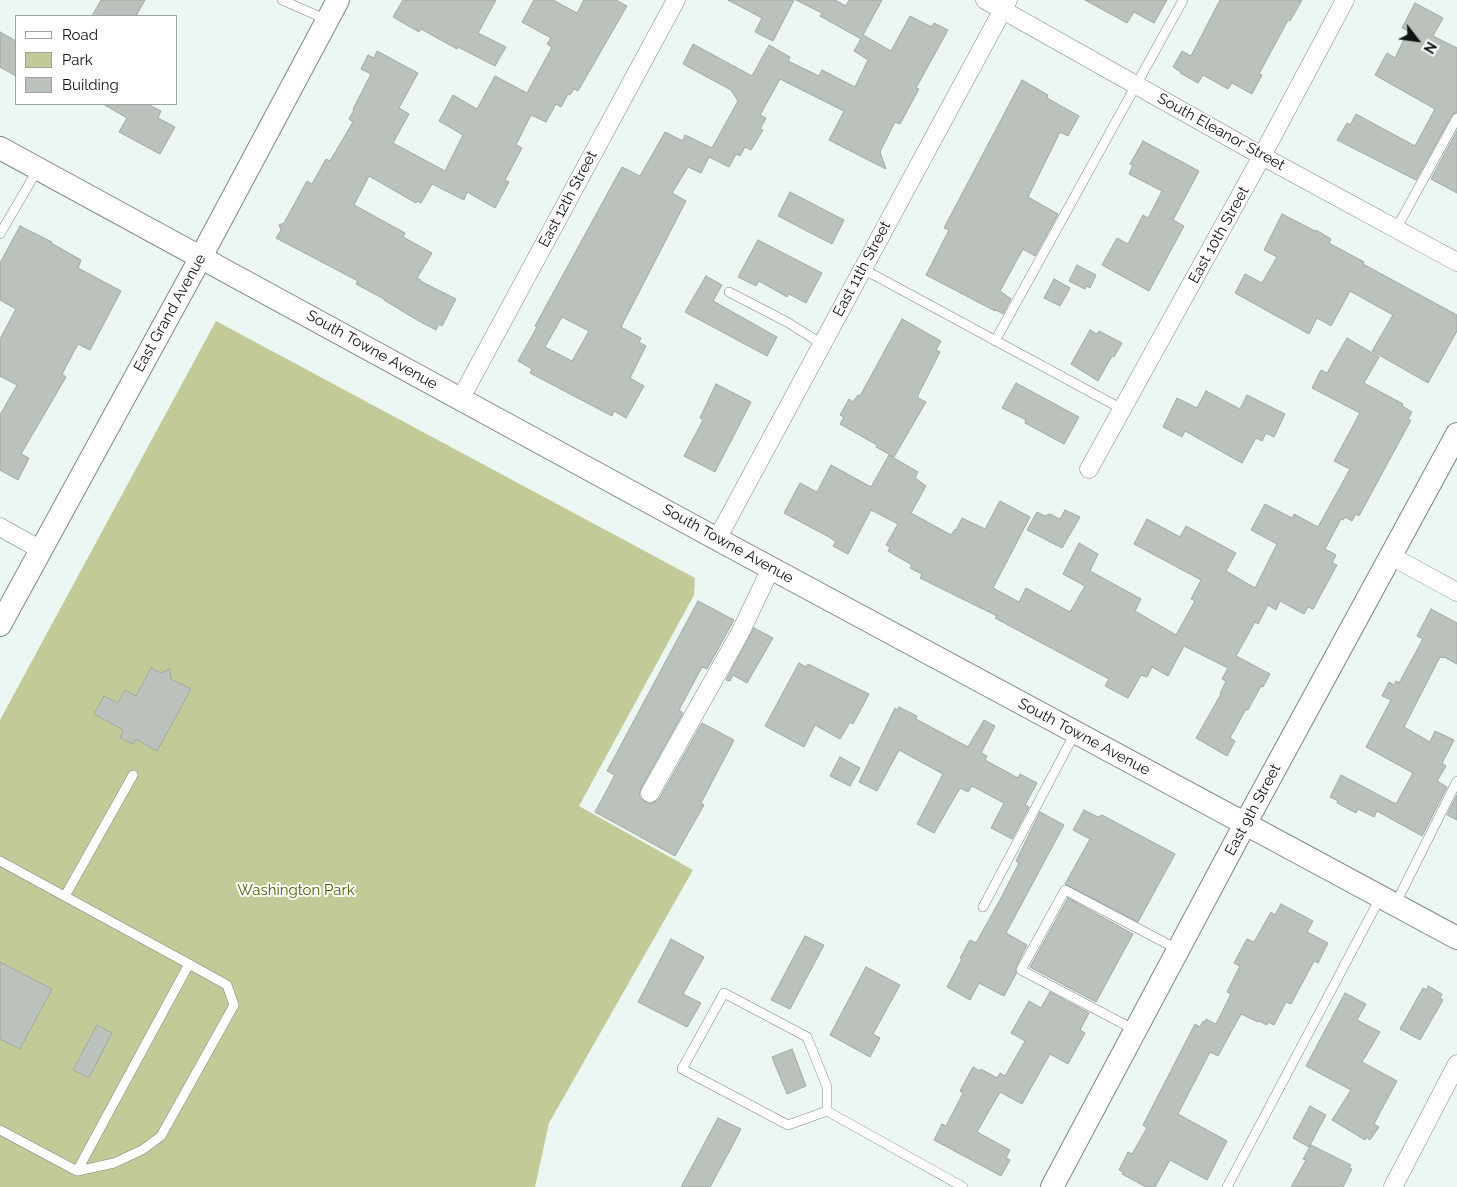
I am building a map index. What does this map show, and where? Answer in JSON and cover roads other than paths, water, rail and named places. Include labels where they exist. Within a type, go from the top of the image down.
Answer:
[{"type":"street","name":"East Grand Avenue","points":[[0,625],[201,257],[338,0]]},
{"type":"street","name":"East 12th Street","points":[[461,398],[676,0]]},
{"type":"street","name":"South Eleanor Street","points":[[985,0],[1005,5],[1136,85],[1457,262]]},
{"type":"street","name":"East 10th Street","points":[[1090,469],[1262,156],[1345,0]]},
{"type":"street","name":"East 11th Street","points":[[718,539],[1005,5]]},
{"type":"street","name":"South Towne Avenue","points":[[0,148],[771,568],[1457,938]]},
{"type":"street","name":"East 9th Street","points":[[1052,1187],[1245,824],[1457,434]]},
{"type":"street","points":[[0,527],[41,550]]},
{"type":"street","points":[[1391,556],[1457,592]]},
{"type":"street","points":[[650,794],[740,633],[771,568]]},
{"type":"street","points":[[1393,1187],[1457,1064]]},
{"type":"lane","points":[[282,0],[328,20]]},
{"type":"lane","points":[[996,341],[1183,0]]},
{"type":"lane","points":[[1396,229],[1457,118]]},
{"type":"lane","points":[[0,234],[38,168]]},
{"type":"lane","points":[[862,269],[1122,409]]},
{"type":"lane","points":[[729,292],[787,322],[822,344]]},
{"type":"lane","points":[[983,907],[1076,732]]},
{"type":"lane","points":[[65,896],[133,775]]},
{"type":"lane","points":[[1227,1187],[1457,781]]},
{"type":"lane","points":[[0,862],[227,985],[234,1005],[161,1136],[142,1150],[114,1162],[77,1171],[0,1130]]},
{"type":"lane","points":[[1135,1030],[1021,970],[1065,890],[1178,950]]},
{"type":"lane","points":[[77,1171],[189,964]]},
{"type":"lane","points":[[827,1111],[827,1087],[808,1037],[724,993],[682,1069],[788,1125],[827,1111],[963,1187]]},
{"type":"park label","name":"Washington Park","points":[[296,890]]}]
